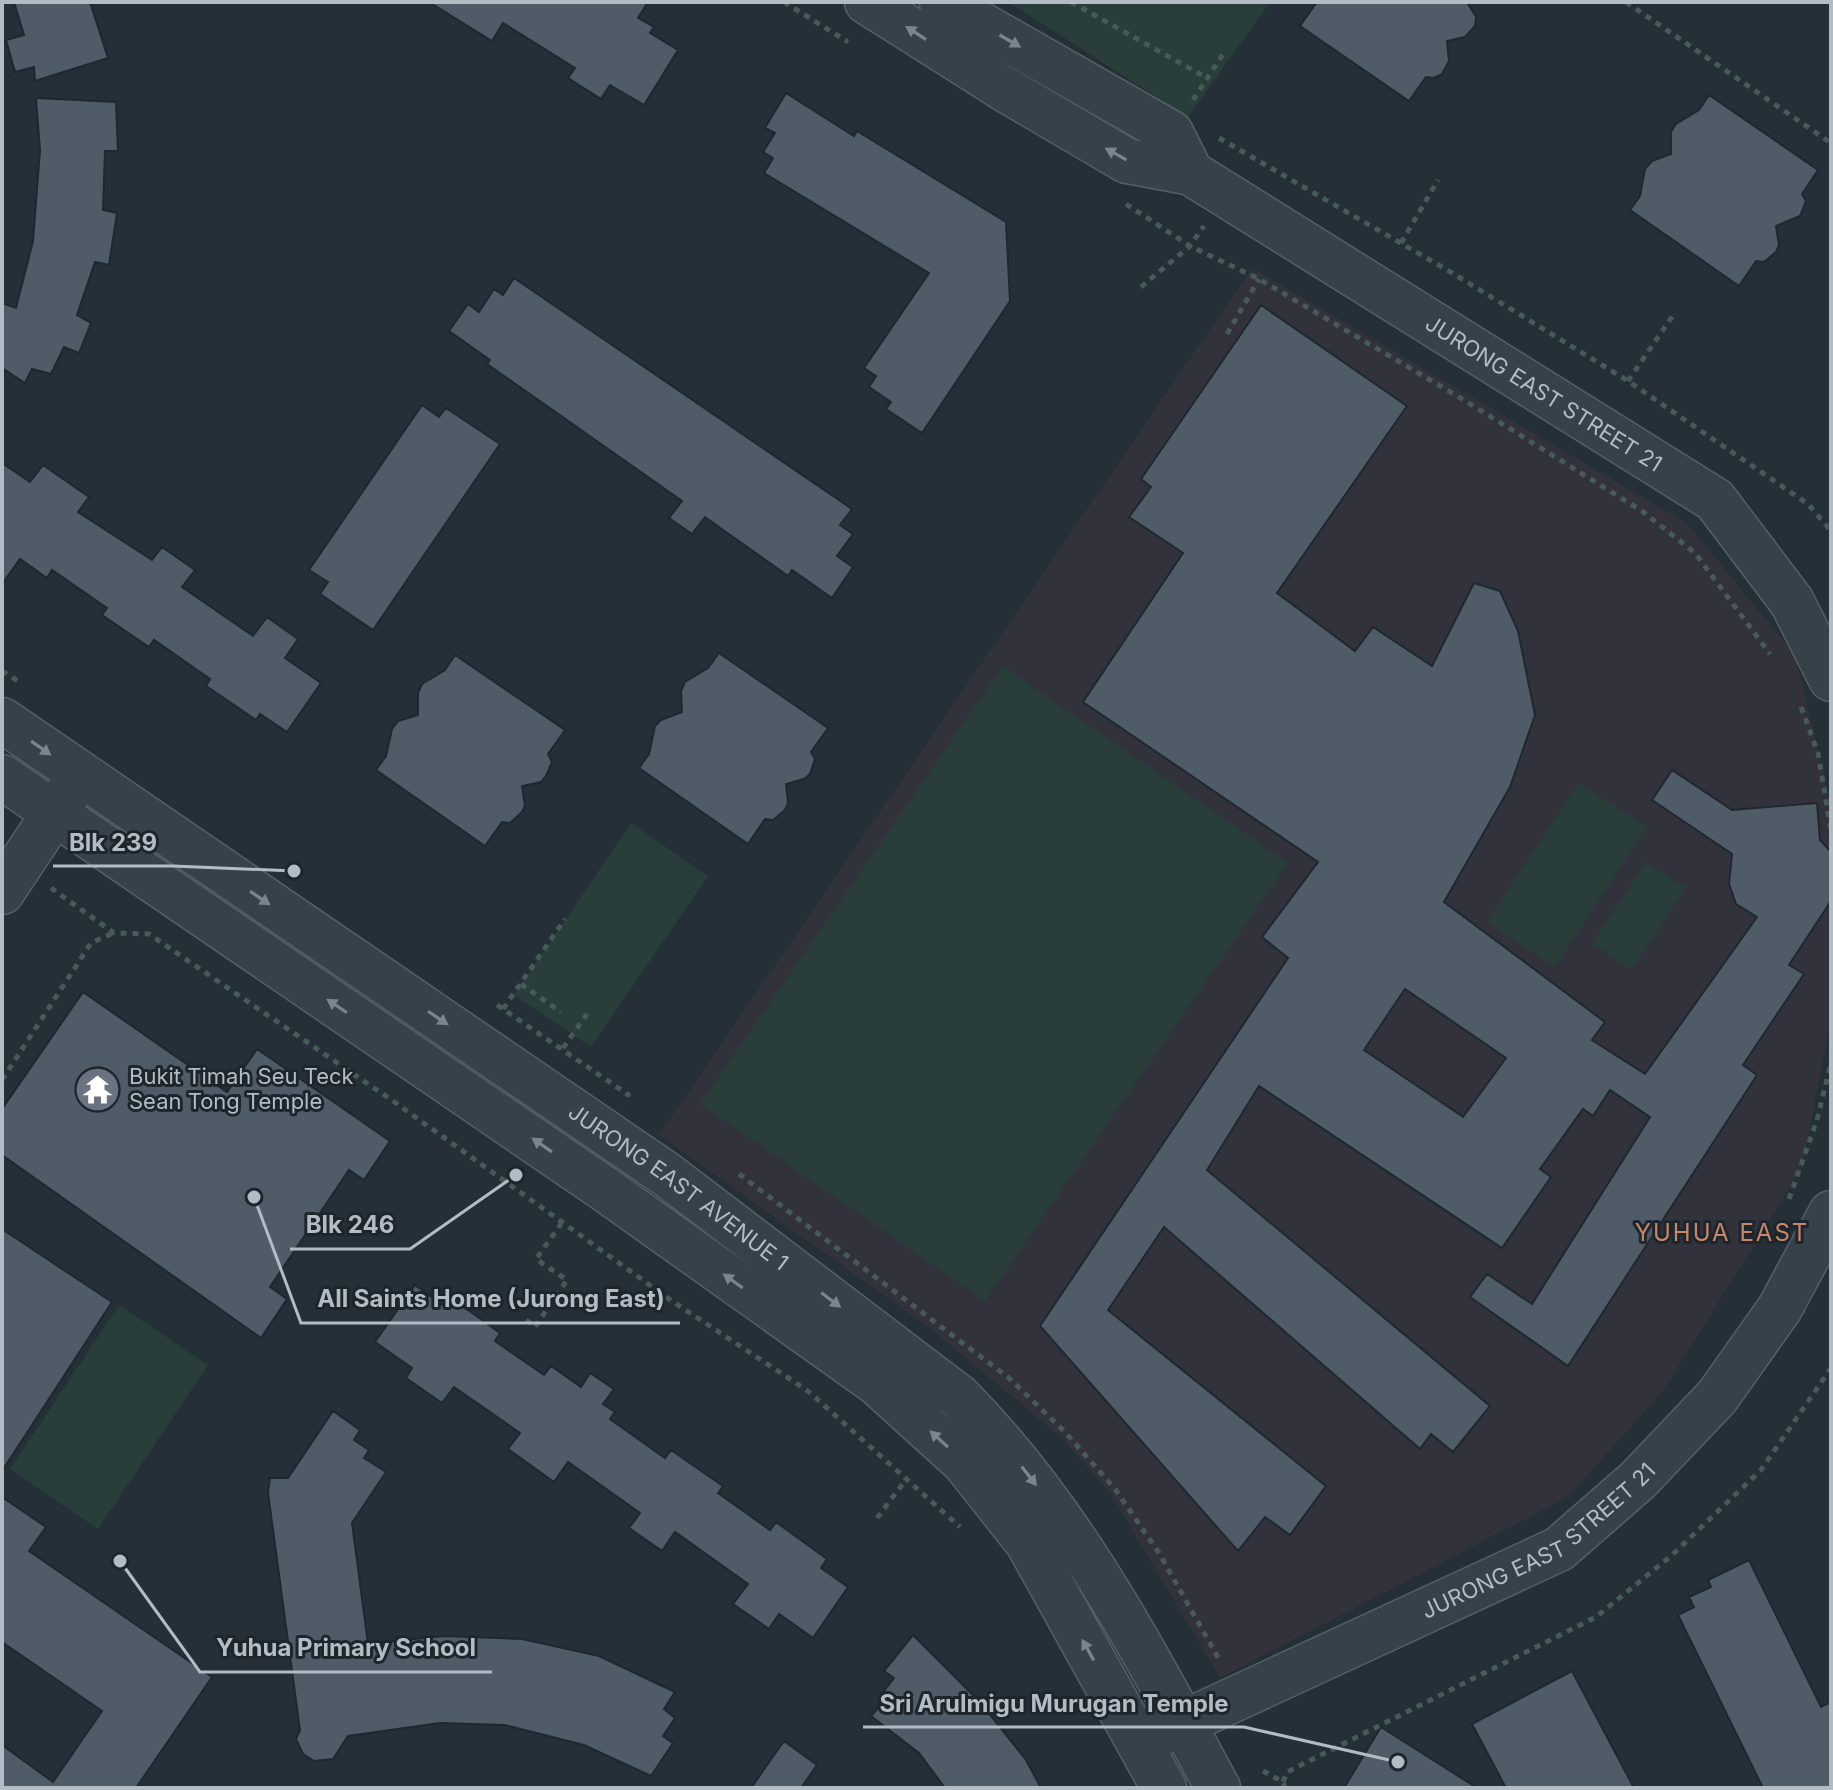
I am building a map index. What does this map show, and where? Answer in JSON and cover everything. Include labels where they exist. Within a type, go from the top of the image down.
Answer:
[{"type":"street","name":"JURONG EAST STREET 21","points":[[867,2],[1006,90],[1127,161],[1208,184],[1715,500],[1792,602],[1815,691]]},
{"type":"street","points":[[942,2],[1171,133],[1208,184]]},
{"type":"street","name":"JURONG EAST AVENUE 1","points":[[14,703],[80,776],[666,1174],[959,1397],[998,1437],[1065,1523],[1111,1592],[1218,1788]]},
{"type":"street","points":[[11,879],[80,776]]},
{"type":"street","name":"JURONG EAST AVENUE 1","points":[[2,777],[52,814],[570,1164],[877,1383],[964,1462],[1028,1543],[1164,1788]]},
{"type":"street","name":"JURONG EAST STREET 21","points":[[1140,1743],[1559,1549],[1638,1480],[1717,1397],[1780,1308],[1831,1213]]},
{"type":"path","points":[[784,2],[861,50]]},
{"type":"path","points":[[1071,2],[1207,78]]},
{"type":"path","points":[[1626,2],[1831,143]]},
{"type":"path","points":[[1190,105],[1225,51]]},
{"type":"path","points":[[1208,132],[1401,243],[1628,381],[1808,504],[1831,531]]},
{"type":"path","points":[[1401,243],[1438,180]]},
{"type":"path","points":[[1141,287],[1190,246],[1208,184]]},
{"type":"path","points":[[1118,199],[1190,246],[1259,279],[1471,404],[1642,511],[1695,553],[1774,660]]},
{"type":"path","points":[[1227,334],[1259,279]]},
{"type":"path","points":[[1628,381],[1674,314]]},
{"type":"path","points":[[2,671],[14,703]]},
{"type":"path","points":[[1815,691],[1818,753],[1831,827]]},
{"type":"path","points":[[11,879],[114,933]]},
{"type":"path","points":[[477,1046],[565,919]]},
{"type":"path","points":[[2,1080],[91,943],[114,933],[149,934],[393,1101],[561,1224],[808,1391],[908,1477],[969,1535]]},
{"type":"path","points":[[521,984],[561,1012]]},
{"type":"path","points":[[492,1002],[639,1102]]},
{"type":"path","points":[[563,1048],[587,1014]]},
{"type":"path","points":[[1784,1213],[1817,1120],[1831,1063]]},
{"type":"path","points":[[727,1166],[1009,1378],[1065,1432],[1115,1489],[1159,1553],[1215,1656],[1229,1665]]},
{"type":"path","points":[[526,1320],[535,1327],[567,1280],[536,1259],[561,1224]]},
{"type":"path","points":[[1263,1771],[1284,1785],[1287,1772],[1596,1617],[1671,1556],[1761,1470],[1831,1368]]},
{"type":"path","points":[[877,1518],[908,1477]]},
{"type":"shaded area","points":[[1252,268],[1687,523],[1795,655],[1831,805],[1831,1018],[1802,1168],[1663,1391],[1568,1497],[1220,1678],[1111,1494],[1062,1438],[931,1329],[659,1135]]},
{"type":"green space","points":[[1008,2],[1270,2],[1188,117]]},
{"type":"green space","points":[[1003,666],[1288,863],[985,1301],[700,1104]]},
{"type":"green space","points":[[1579,783],[1647,827],[1555,967],[1487,922]]},
{"type":"green space","points":[[631,823],[708,876],[591,1047],[514,995]]},
{"type":"green space","points":[[1646,862],[1686,888],[1632,970],[1592,943]]},
{"type":"green space","points":[[119,1305],[208,1365],[98,1529],[10,1469]]},
{"type":"building","points":[[14,2],[90,2],[108,58],[35,81],[34,67],[15,72],[6,40],[24,35]]},
{"type":"building","points":[[429,2],[648,2],[638,18],[654,27],[650,33],[678,50],[644,105],[610,85],[601,99],[568,78],[575,68],[503,23],[492,41]]},
{"type":"building","points":[[1317,2],[1467,2],[1476,17],[1475,26],[1465,37],[1447,41],[1449,61],[1442,74],[1434,78],[1426,77],[1409,101],[1300,26]]},
{"type":"building","points":[[786,93],[854,136],[857,131],[1006,222],[1010,301],[922,433],[886,409],[891,402],[869,387],[876,376],[864,368],[929,273],[764,173],[773,158],[763,152],[775,133],[765,128]]},
{"type":"building","points":[[1709,95],[1818,170],[1802,194],[1806,201],[1800,216],[1776,226],[1779,245],[1776,252],[1764,262],[1756,261],[1739,286],[1630,210],[1640,196],[1645,169],[1652,161],[1671,154],[1671,132],[1676,124],[1699,110]]},
{"type":"building","points":[[36,98],[116,102],[118,151],[105,151],[103,210],[117,213],[109,265],[95,262],[77,315],[91,323],[79,353],[64,347],[51,374],[32,369],[25,383],[2,368],[2,303],[16,308],[33,241],[40,150]]},
{"type":"building","points":[[514,278],[852,509],[840,525],[853,534],[837,556],[853,567],[832,598],[792,570],[788,576],[705,517],[692,534],[669,518],[682,501],[487,364],[490,360],[449,331],[468,304],[479,312],[494,289],[503,295]]},
{"type":"building","points":[[1261,305],[1407,406],[1277,593],[1355,651],[1373,627],[1432,666],[1474,583],[1500,591],[1518,631],[1535,715],[1510,787],[1444,902],[1605,1022],[1592,1040],[1645,1074],[1757,917],[1736,904],[1729,884],[1732,854],[1652,800],[1672,770],[1732,810],[1817,803],[1820,840],[1831,852],[1831,901],[1789,965],[1804,974],[1743,1065],[1757,1075],[1568,1366],[1470,1297],[1487,1274],[1532,1304],[1650,1117],[1610,1090],[1593,1116],[1583,1109],[1540,1169],[1551,1177],[1502,1248],[1259,1086],[1207,1170],[1490,1406],[1453,1452],[1431,1434],[1420,1449],[1164,1227],[1108,1310],[1326,1486],[1290,1535],[1265,1517],[1238,1551],[1040,1326],[1288,958],[1262,937],[1318,862],[1083,702],[1183,553],[1129,517],[1151,487],[1141,479]],"holes":[[[1405,989],[1506,1058],[1463,1117],[1364,1050]]]},
{"type":"building","points":[[422,405],[439,417],[446,408],[500,444],[373,630],[320,594],[328,582],[309,570]]},
{"type":"building","points":[[2,463],[30,482],[43,465],[89,497],[78,512],[152,560],[162,547],[195,570],[182,587],[253,636],[267,617],[298,639],[285,658],[321,683],[287,732],[260,714],[256,720],[206,686],[210,679],[154,640],[149,647],[102,615],[107,608],[52,570],[47,578],[20,559],[2,584]]},
{"type":"building","points":[[719,653],[828,728],[811,752],[815,759],[810,774],[786,784],[788,803],[785,810],[773,820],[765,819],[748,844],[639,768],[649,754],[655,726],[661,720],[682,712],[681,691],[685,682],[708,668]]},
{"type":"building","points":[[455,655],[565,730],[548,754],[552,762],[546,776],[541,782],[522,786],[525,806],[522,812],[510,823],[502,822],[485,846],[376,770],[386,756],[392,729],[398,721],[418,715],[418,693],[422,684],[445,670]]},
{"type":"building","points":[[83,992],[227,1092],[257,1049],[390,1141],[364,1180],[349,1170],[270,1287],[287,1299],[261,1338],[2,1155],[2,1109]]},
{"type":"building","points":[[2,1229],[112,1302],[2,1471]]},
{"type":"building","points":[[415,1285],[443,1305],[448,1298],[471,1312],[500,1333],[495,1341],[544,1375],[551,1366],[581,1387],[590,1373],[614,1389],[603,1404],[615,1412],[610,1419],[665,1458],[671,1450],[723,1486],[718,1493],[770,1530],[776,1522],[827,1559],[821,1568],[848,1587],[813,1638],[779,1614],[769,1629],[733,1604],[748,1584],[675,1532],[662,1551],[629,1528],[640,1513],[568,1462],[554,1482],[508,1449],[520,1433],[454,1387],[442,1403],[406,1378],[412,1368],[375,1342]]},
{"type":"building","points":[[333,1411],[360,1430],[354,1440],[369,1450],[364,1458],[386,1472],[352,1523],[368,1644],[444,1636],[522,1639],[599,1656],[675,1692],[664,1709],[675,1718],[663,1736],[673,1743],[651,1776],[584,1745],[505,1725],[440,1723],[348,1736],[333,1759],[314,1761],[303,1754],[296,1739],[300,1730],[268,1493],[270,1478],[288,1478]]},
{"type":"building","points":[[2,1497],[46,1527],[29,1551],[212,1677],[136,1788],[2,1788],[2,1745],[53,1782],[102,1711],[2,1642]]},
{"type":"building","points":[[1749,1560],[1821,1707],[1831,1702],[1831,1788],[1763,1788],[1678,1615],[1694,1607],[1689,1597],[1711,1587],[1708,1580]]},
{"type":"building","points":[[913,1635],[979,1701],[1026,1760],[1041,1788],[945,1788],[919,1753],[871,1716],[886,1699],[881,1695],[894,1678],[884,1671]]},
{"type":"building","points":[[1572,1671],[1634,1788],[1506,1788],[1472,1724]]},
{"type":"building","points":[[1381,1727],[1477,1788],[1344,1788]]},
{"type":"building","points":[[784,1741],[817,1765],[801,1788],[751,1788]]},
{"type":"place","name":"Blk 239","points":[[294,871]]},
{"type":"place","name":"Bukit Timah Seu Teck Sean Tong Temple","points":[[98,1089]]},
{"type":"place","name":"Blk 246","points":[[516,1175]]},
{"type":"place","name":"All Saints Home (Jurong East)","points":[[254,1197]]},
{"type":"place","name":"Yuhua Primary School","points":[[120,1561]]},
{"type":"place","name":"Sri Arulmigu Murugan Temple","points":[[1398,1762]]},
{"type":"district","name":"YUHUA EAST","points":[[1722,1232]]}]
